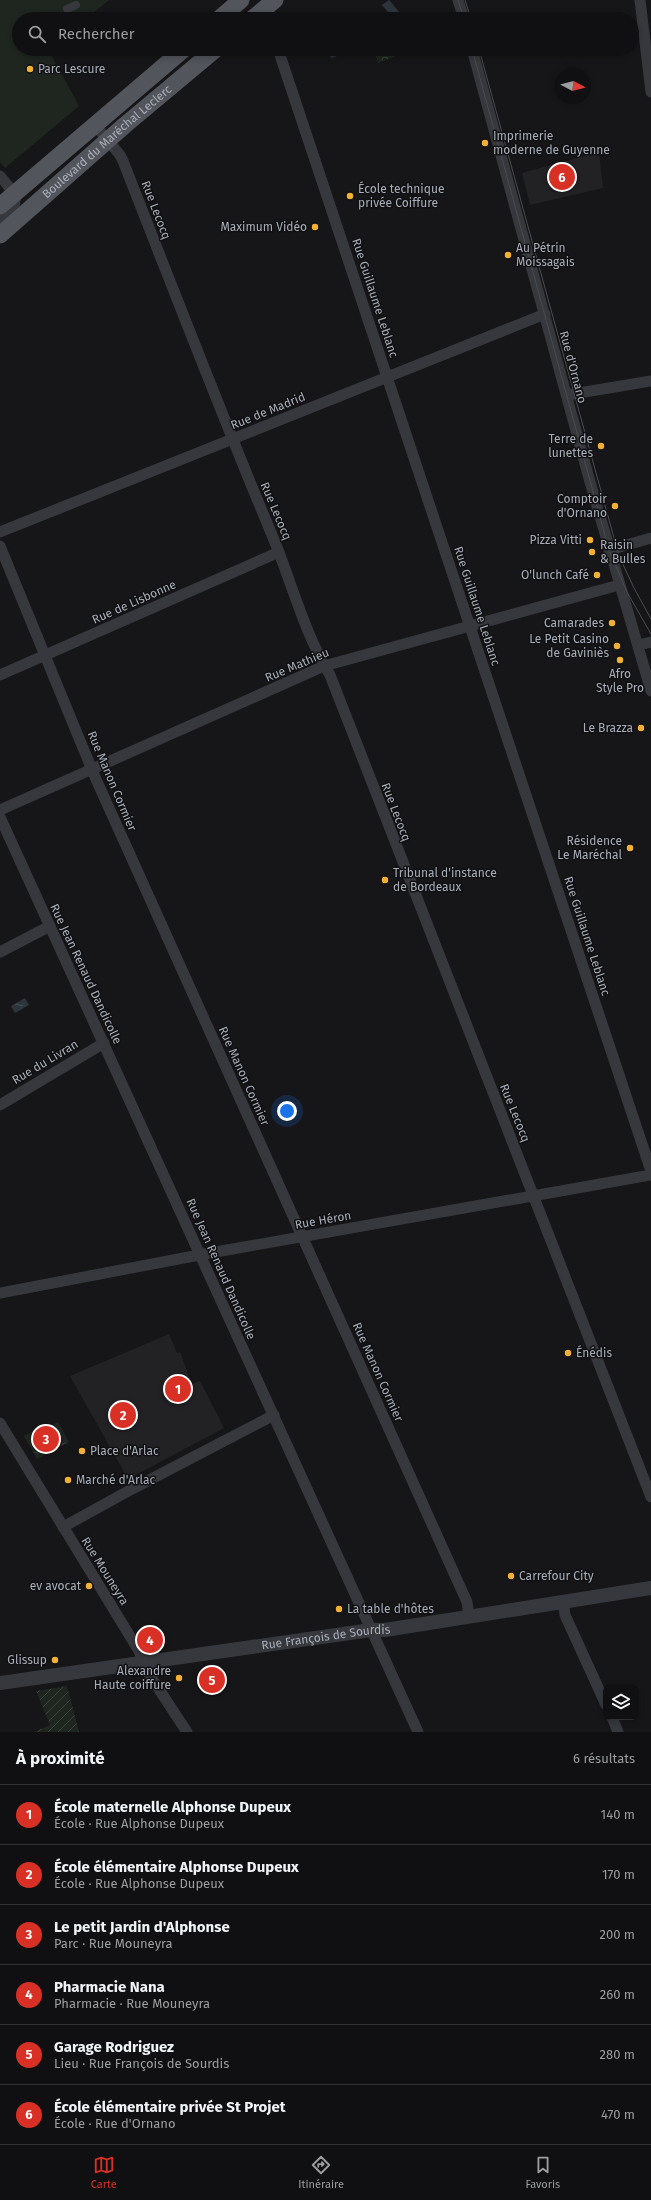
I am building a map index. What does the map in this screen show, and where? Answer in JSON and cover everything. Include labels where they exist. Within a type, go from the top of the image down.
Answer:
[{"type":"main road","points":[[227,12],[241,0]]},
{"type":"main road","points":[[264,12],[275,0]]},
{"type":"main road","name":"Boulevard du Maréchal Leclerc","points":[[0,206],[176,56]]},
{"type":"main road","name":"Boulevard du Maréchal Leclerc","points":[[0,235],[108,140],[208,56]]},
{"type":"street","points":[[458,0],[462,12]]},
{"type":"street","points":[[640,0],[651,92]]},
{"type":"street","name":"Rue Guillaume Leblanc","points":[[280,56],[651,1171]]},
{"type":"street","name":"Rue d'Ornano","points":[[474,56],[609,550],[639,645],[651,690]]},
{"type":"street","name":"Rue Lecocq","points":[[95,125],[123,161],[232,440],[279,552],[319,658],[330,674],[651,1497]]},
{"type":"street","points":[[0,176],[15,194],[15,203],[11,212],[0,222]]},
{"type":"street","name":"Rue de Madrid","points":[[0,532],[545,314]]},
{"type":"street","points":[[567,395],[651,381]]},
{"type":"street","points":[[609,550],[651,538]]},
{"type":"street","name":"Rue Manon Cormier","points":[[0,546],[91,769],[467,1602],[470,1615]]},
{"type":"street","name":"Rue de Lisbonne","points":[[0,676],[279,552]]},
{"type":"street","name":"Rue Mathieu","points":[[0,810],[324,666],[619,585]]},
{"type":"street","points":[[639,645],[651,642]]},
{"type":"street","name":"Rue Jean Renaud Dandicolle","points":[[0,817],[418,1732]]},
{"type":"street","points":[[0,952],[50,926]]},
{"type":"street","name":"Rue du Livran","points":[[0,1105],[104,1043]]},
{"type":"street","name":"Rue Héron","points":[[0,1293],[201,1255],[651,1175]]},
{"type":"street","points":[[63,1527],[132,1489],[274,1415]]},
{"type":"street","name":"Rue Mouneyra","points":[[0,1423],[139,1651],[144,1663],[183,1731]]},
{"type":"street","name":"Rue François de Sourdis","points":[[0,1683],[371,1630],[385,1630],[470,1615],[651,1588]]},
{"type":"street","points":[[563,1601],[565,1615],[603,1698]]},
{"type":"street","points":[[613,1720],[618,1732]]},
{"type":"shaded area","points":[[599,152],[603,188],[530,205],[522,173]]},
{"type":"shaded area","points":[[169,1334],[177,1353],[180,1352],[192,1384],[200,1381],[224,1428],[128,1479],[70,1376]]},
{"type":"green space","name":"Parc Lescure","points":[[0,0],[109,0],[94,12],[12,12],[12,56],[52,56],[79,106],[5,168],[0,162]]},
{"type":"green space","points":[[376,56],[396,56],[378,63]]},
{"type":"green space","points":[[58,1422],[69,1442],[37,1459],[24,1436],[45,1424],[47,1428]]},
{"type":"green space","points":[[67,1686],[79,1732],[34,1732],[50,1725],[36,1691]]},
{"type":"water","points":[[389,0],[399,12],[388,12],[382,5]]},
{"type":"water","points":[[25,998],[29,1005],[15,1013],[11,1006]]},
{"type":"tram line","points":[[458,0],[462,12]]},
{"type":"tram line","points":[[465,0],[469,12]]},
{"type":"tram line","points":[[474,56],[609,550],[627,592],[651,634]]},
{"type":"tram line","points":[[481,56],[619,556],[651,619]]},
{"type":"place","name":"Parc Lescure","points":[[30,69]]},
{"type":"place","name":"Imprimerie moderne de Guyenne","points":[[485,143]]},
{"type":"place","name":"École élémentaire privée St Projet","points":[[562,177]]},
{"type":"place","name":"École technique privée Coiffure","points":[[350,196]]},
{"type":"place","name":"Maximum Vidéo","points":[[315,227]]},
{"type":"place","name":"Au Pétrin Moissagais","points":[[508,255]]},
{"type":"place","name":"Terre de lunettes","points":[[601,446]]},
{"type":"place","name":"Comptoir d'Ornano","points":[[615,506]]},
{"type":"place","name":"Pizza Vitti","points":[[590,540]]},
{"type":"place","name":"Raisin & Bulles","points":[[592,552]]},
{"type":"place","name":"O'lunch Café","points":[[597,575]]},
{"type":"place","name":"Camarades","points":[[612,623]]},
{"type":"place","name":"Le Petit Casino de Gaviniès","points":[[617,646]]},
{"type":"place","name":"Afro Style Pro","points":[[620,660]]},
{"type":"place","name":"Le Brazza","points":[[641,728]]},
{"type":"place","name":"Résidence Le Maréchal","points":[[630,848]]},
{"type":"place","name":"Tribunal d'instance de Bordeaux","points":[[385,880]]},
{"type":"place","name":"Énédis","points":[[568,1353]]},
{"type":"place","name":"École maternelle Alphonse Dupeux","points":[[178,1389]]},
{"type":"place","name":"École élémentaire Alphonse Dupeux","points":[[123,1415]]},
{"type":"place","name":"Le petit Jardin d'Alphonse","points":[[46,1439]]},
{"type":"place","name":"Place d'Arlac","points":[[82,1451]]},
{"type":"place","name":"Marché d'Arlac","points":[[68,1480]]},
{"type":"place","name":"Carrefour City","points":[[511,1576]]},
{"type":"place","name":"ev avocat","points":[[89,1586]]},
{"type":"place","name":"La table d'hôtes","points":[[339,1609]]},
{"type":"place","name":"Pharmacie Nana","points":[[150,1640]]},
{"type":"place","name":"Glissup","points":[[55,1660]]},
{"type":"place","name":"Alexandre Haute coiffure","points":[[179,1678]]},
{"type":"place","name":"Garage Rodriguez","points":[[212,1680]]}]
